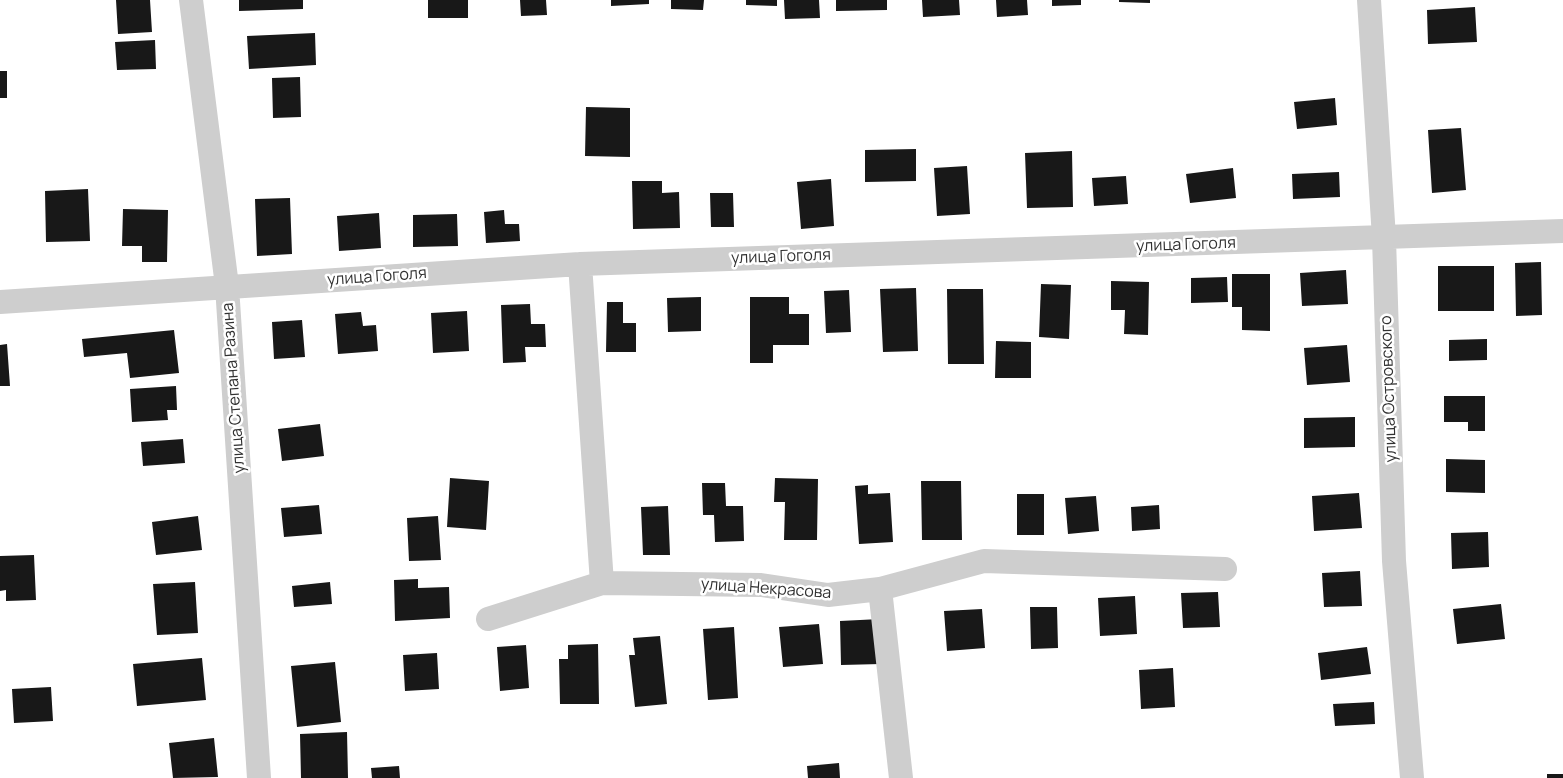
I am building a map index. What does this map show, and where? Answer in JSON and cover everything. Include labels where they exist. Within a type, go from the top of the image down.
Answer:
[{"type":"street","name":"улица Степана Разина","points":[[191,0],[227,286],[259,778]]},
{"type":"street","name":"улица Островского","points":[[1369,0],[1384,238],[1394,561],[1412,778]]},
{"type":"street","name":"улица Гоголя","points":[[0,302],[580,264],[1563,232]]},
{"type":"street","points":[[580,264],[602,583]]},
{"type":"street","name":"улица Некрасова","points":[[488,619],[602,583],[761,585],[828,595],[880,589],[984,561],[1225,569]]},
{"type":"street","points":[[880,589],[900,778]]},
{"type":"building","points":[[116,0],[150,0],[152,32],[118,34]]},
{"type":"building","points":[[239,0],[303,0],[303,9],[239,11]]},
{"type":"building","points":[[428,0],[468,0],[468,18],[428,18]]},
{"type":"building","points":[[520,0],[546,0],[547,15],[521,16]]},
{"type":"building","points":[[611,0],[649,0],[649,4],[611,6]]},
{"type":"building","points":[[671,0],[704,0],[703,10],[671,9]]},
{"type":"building","points":[[746,0],[777,0],[777,6],[746,5]]},
{"type":"building","points":[[784,0],[819,0],[820,18],[785,19]]},
{"type":"building","points":[[836,0],[887,0],[887,10],[836,11]]},
{"type":"building","points":[[922,0],[959,0],[960,15],[923,17]]},
{"type":"building","points":[[996,0],[1027,0],[1028,15],[997,17]]},
{"type":"building","points":[[1052,0],[1081,0],[1081,5],[1052,6]]},
{"type":"building","points":[[1119,0],[1150,0],[1150,3],[1119,2]]},
{"type":"building","points":[[1475,7],[1477,42],[1428,44],[1427,10]]},
{"type":"building","points":[[315,33],[316,65],[249,69],[247,36]]},
{"type":"building","points":[[155,40],[156,69],[117,70],[115,42]]},
{"type":"building","points":[[0,71],[7,71],[7,98],[0,98]]},
{"type":"building","points":[[300,77],[301,117],[273,118],[272,78]]},
{"type":"building","points":[[1335,98],[1337,125],[1297,129],[1294,102]]},
{"type":"building","points":[[586,107],[630,108],[630,157],[585,156]]},
{"type":"building","points":[[1461,128],[1466,190],[1432,193],[1428,130]]},
{"type":"building","points":[[916,149],[916,181],[865,182],[865,150]]},
{"type":"building","points":[[1072,151],[1073,207],[1027,208],[1025,153]]},
{"type":"building","points":[[967,166],[970,214],[937,216],[934,168]]},
{"type":"building","points":[[1233,168],[1236,198],[1190,203],[1186,174]]},
{"type":"building","points":[[1339,172],[1340,197],[1293,199],[1292,174]]},
{"type":"building","points":[[1126,176],[1128,204],[1094,206],[1092,178]]},
{"type":"building","points":[[831,179],[834,226],[801,229],[797,182]]},
{"type":"building","points":[[632,181],[662,181],[662,193],[679,192],[680,228],[633,229]]},
{"type":"building","points":[[88,189],[90,241],[46,242],[45,191]]},
{"type":"building","points":[[710,193],[733,193],[734,227],[711,227]]},
{"type":"building","points":[[290,198],[292,254],[257,256],[255,199]]},
{"type":"building","points":[[123,209],[168,210],[167,262],[142,262],[142,246],[122,246]]},
{"type":"building","points":[[504,210],[505,224],[519,224],[520,241],[486,243],[484,212]]},
{"type":"building","points":[[379,213],[381,248],[339,251],[337,216]]},
{"type":"building","points":[[457,214],[458,246],[413,247],[413,215]]},
{"type":"building","points":[[1541,262],[1542,315],[1516,316],[1515,263]]},
{"type":"building","points":[[1438,266],[1494,266],[1494,311],[1438,311]]},
{"type":"building","points":[[1346,270],[1348,304],[1302,306],[1300,273]]},
{"type":"building","points":[[1232,274],[1270,274],[1270,331],[1242,330],[1242,307],[1232,307]]},
{"type":"building","points":[[1227,277],[1228,302],[1191,303],[1191,278]]},
{"type":"building","points":[[1111,281],[1149,282],[1148,335],[1124,334],[1125,310],[1111,310]]},
{"type":"building","points":[[1041,284],[1071,285],[1069,339],[1039,337]]},
{"type":"building","points":[[916,288],[918,351],[883,352],[880,289]]},
{"type":"building","points":[[947,289],[983,289],[984,364],[948,364]]},
{"type":"building","points":[[849,290],[851,332],[826,333],[824,291]]},
{"type":"building","points":[[701,297],[701,331],[668,332],[667,298]]},
{"type":"building","points":[[750,297],[789,297],[789,314],[809,314],[809,345],[773,345],[773,363],[750,363]]},
{"type":"building","points":[[607,302],[623,302],[623,323],[636,323],[636,352],[606,352]]},
{"type":"building","points":[[530,304],[531,324],[545,324],[546,347],[525,347],[526,362],[503,363],[501,305]]},
{"type":"building","points":[[467,311],[469,351],[433,353],[431,313]]},
{"type":"building","points":[[361,312],[363,326],[376,325],[378,351],[338,354],[335,314]]},
{"type":"building","points":[[302,320],[305,357],[274,359],[272,322]]},
{"type":"building","points":[[174,330],[179,373],[130,378],[127,353],[84,357],[82,339]]},
{"type":"building","points":[[1487,339],[1487,360],[1449,361],[1449,340]]},
{"type":"building","points":[[996,341],[1031,342],[1031,378],[995,378]]},
{"type":"building","points":[[7,344],[10,386],[0,386],[0,345]]},
{"type":"building","points":[[1347,345],[1350,382],[1307,385],[1304,348]]},
{"type":"building","points":[[176,386],[177,410],[167,410],[168,420],[132,422],[130,389]]},
{"type":"building","points":[[1444,396],[1485,396],[1485,431],[1468,431],[1468,422],[1444,422]]},
{"type":"building","points":[[1355,417],[1355,447],[1304,448],[1304,418]]},
{"type":"building","points":[[320,424],[324,456],[282,461],[278,429]]},
{"type":"building","points":[[183,439],[185,463],[143,466],[141,442]]},
{"type":"building","points":[[1446,459],[1485,460],[1485,493],[1446,492]]},
{"type":"building","points":[[450,478],[489,481],[486,530],[447,527]]},
{"type":"building","points":[[775,478],[818,479],[817,540],[784,540],[785,502],[774,502]]},
{"type":"building","points":[[921,481],[961,481],[962,540],[922,540]]},
{"type":"building","points":[[702,483],[725,483],[726,506],[743,506],[744,541],[715,542],[714,515],[703,515]]},
{"type":"building","points":[[868,485],[868,494],[890,493],[893,542],[859,544],[855,486]]},
{"type":"building","points":[[1359,493],[1362,528],[1314,531],[1312,496]]},
{"type":"building","points":[[1017,494],[1044,494],[1044,535],[1017,535]]},
{"type":"building","points":[[1096,496],[1099,531],[1068,534],[1065,498]]},
{"type":"building","points":[[319,505],[322,534],[284,537],[281,508]]},
{"type":"building","points":[[1159,505],[1160,529],[1132,531],[1131,507]]},
{"type":"building","points":[[668,506],[670,555],[643,555],[641,507]]},
{"type":"building","points":[[198,516],[202,550],[156,555],[152,522]]},
{"type":"building","points":[[438,516],[441,560],[409,561],[407,518]]},
{"type":"building","points":[[1488,532],[1489,567],[1452,569],[1451,533]]},
{"type":"building","points":[[34,555],[36,600],[6,601],[6,590],[0,591],[0,556]]},
{"type":"building","points":[[1360,571],[1362,606],[1324,607],[1322,573]]},
{"type":"building","points":[[418,579],[418,588],[449,587],[450,618],[395,621],[394,580]]},
{"type":"building","points":[[195,582],[198,633],[157,635],[153,584]]},
{"type":"building","points":[[330,582],[332,604],[294,607],[292,586]]},
{"type":"building","points":[[1218,592],[1220,627],[1183,628],[1181,593]]},
{"type":"building","points":[[1135,596],[1137,634],[1100,636],[1098,598]]},
{"type":"building","points":[[1501,604],[1505,639],[1457,644],[1453,609]]},
{"type":"building","points":[[1030,607],[1057,607],[1058,648],[1031,649]]},
{"type":"building","points":[[982,609],[985,648],[947,651],[944,611]]},
{"type":"building","points":[[880,619],[881,664],[841,665],[840,621]]},
{"type":"building","points":[[819,624],[823,664],[783,667],[779,627]]},
{"type":"building","points":[[734,627],[738,698],[708,700],[703,629]]},
{"type":"building","points":[[660,636],[667,704],[635,707],[629,655],[635,655],[633,638]]},
{"type":"building","points":[[598,644],[599,704],[560,704],[559,659],[568,659],[568,645]]},
{"type":"building","points":[[526,645],[529,688],[500,691],[497,647]]},
{"type":"building","points":[[1367,647],[1371,674],[1321,680],[1318,653]]},
{"type":"building","points":[[437,653],[439,689],[405,691],[403,655]]},
{"type":"building","points":[[202,658],[206,700],[137,706],[133,664]]},
{"type":"building","points":[[335,662],[341,722],[297,727],[291,666]]},
{"type":"building","points":[[1173,668],[1175,707],[1141,709],[1139,670]]},
{"type":"building","points":[[51,687],[53,721],[14,723],[12,689]]},
{"type":"building","points":[[1374,702],[1375,724],[1335,726],[1333,704]]},
{"type":"building","points":[[347,732],[348,778],[301,778],[300,734]]},
{"type":"building","points":[[214,738],[218,777],[173,778],[169,743]]},
{"type":"building","points":[[839,763],[840,778],[808,778],[807,766]]},
{"type":"building","points":[[399,766],[400,778],[372,778],[371,768]]},
{"type":"building","points":[[1547,774],[1563,774],[1563,778],[1547,778]]}]
